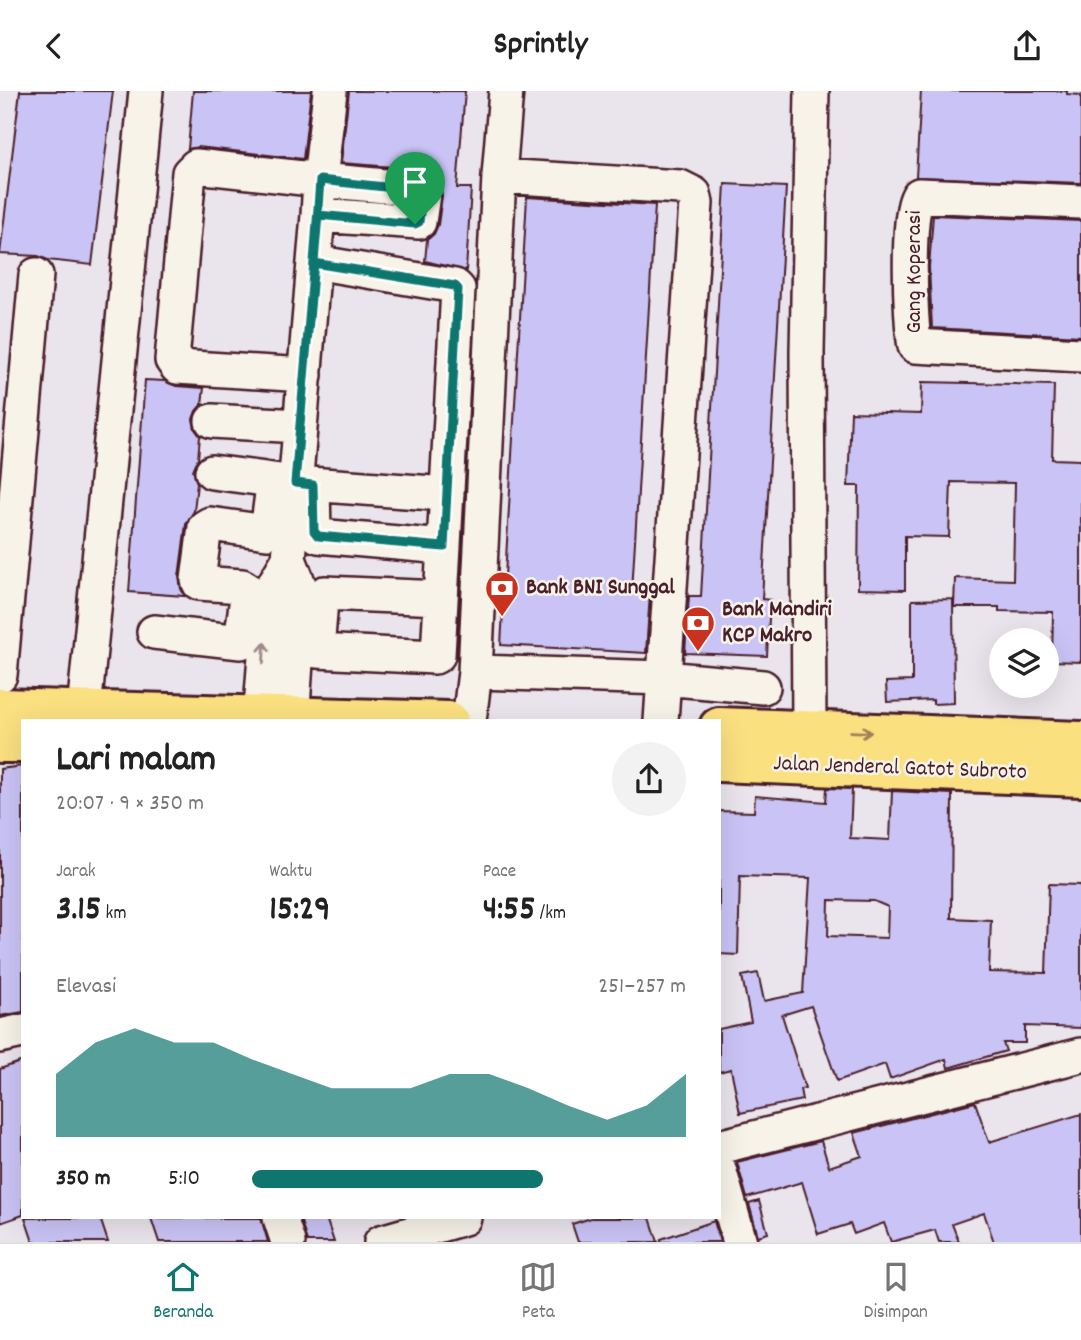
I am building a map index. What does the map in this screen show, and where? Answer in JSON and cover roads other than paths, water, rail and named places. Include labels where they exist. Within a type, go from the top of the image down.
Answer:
[{"type":"highway","points":[[0,708],[276,719]]},
{"type":"highway","name":"Jalan Jenderal Gatot Subroto","points":[[721,727],[809,731],[1079,759]]},
{"type":"highway","points":[[0,743],[21,743]]},
{"type":"highway","name":"Jalan Jenderal Gatot Subroto","points":[[721,762],[1079,759]]},
{"type":"street","points":[[84,710],[146,91]]},
{"type":"street","points":[[276,719],[270,591],[289,559],[320,180],[330,91]]},
{"type":"street","points":[[469,719],[475,672],[499,176],[506,91]]},
{"type":"street","points":[[809,731],[807,352],[812,91]]},
{"type":"street","points":[[305,375],[177,367],[172,360],[189,173],[196,166],[419,189],[423,194],[418,224],[318,215]]},
{"type":"street","points":[[499,176],[680,187],[694,194],[696,203],[661,719]]},
{"type":"street","name":"Gang Koperasi","points":[[1081,202],[919,195],[912,205],[910,250],[915,346],[1081,355]]},
{"type":"street","points":[[314,263],[455,286],[458,289],[441,598]]},
{"type":"street","points":[[0,675],[36,275]]},
{"type":"street","points":[[212,421],[300,426]]},
{"type":"street","points":[[212,472],[294,483],[447,494]]},
{"type":"street","points":[[294,483],[318,536],[444,547]]},
{"type":"street","points":[[154,632],[241,642],[248,590],[245,587],[199,583],[198,580],[205,527],[209,524],[267,532],[294,483]]},
{"type":"street","points":[[475,672],[664,678],[763,687]]},
{"type":"street","points":[[0,1036],[21,1031]]},
{"type":"street","points":[[721,1146],[1081,1055]]},
{"type":"street","points":[[721,1176],[740,1242]]},
{"type":"street","points":[[280,1219],[288,1242]]},
{"type":"street","points":[[381,1242],[461,1219]]},
{"type":"place","name":"Bank BNI Sunggal","points":[[502,618]]},
{"type":"place","name":"Bank Mandiri KCP Makro","points":[[698,653]]}]
